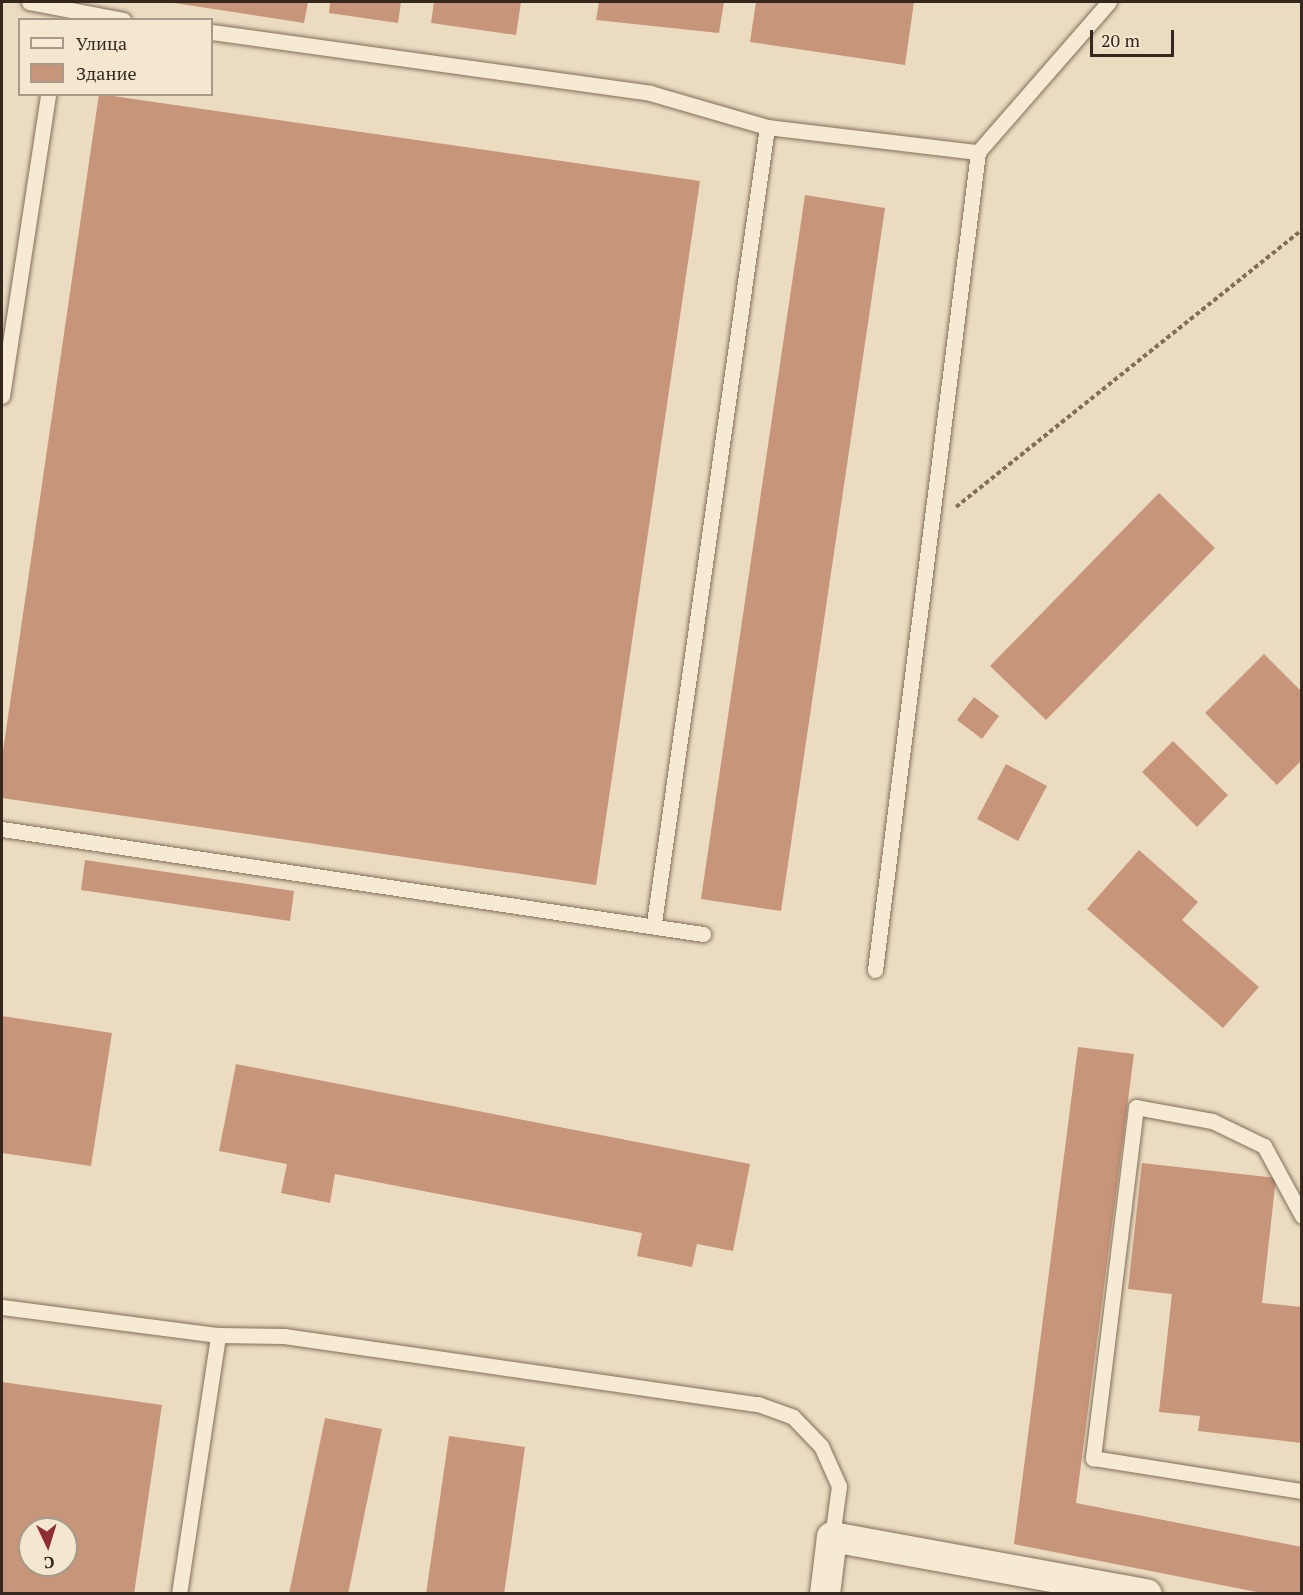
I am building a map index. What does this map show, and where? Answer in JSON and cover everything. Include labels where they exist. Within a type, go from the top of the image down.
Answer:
[{"type":"street","points":[[825,1593],[832,1537],[1051,1585],[1147,1593]]},
{"type":"lane","points":[[29,2],[61,15],[98,18]]},
{"type":"lane","points":[[875,970],[978,152],[1109,2]]},
{"type":"lane","points":[[213,32],[650,93],[767,127],[978,152]]},
{"type":"lane","points":[[2,388],[48,96]]},
{"type":"lane","points":[[654,923],[767,127]]},
{"type":"lane","points":[[2,829],[654,923],[703,934]]},
{"type":"lane","points":[[1302,1216],[1264,1146],[1212,1121],[1136,1107],[1093,1458],[1302,1491]]},
{"type":"lane","points":[[2,1307],[218,1335],[284,1336],[758,1404],[793,1417],[821,1446],[839,1486],[832,1537]]},
{"type":"lane","points":[[178,1593],[218,1335]]},
{"type":"path","points":[[931,528],[1302,230]]},
{"type":"building","points":[[168,2],[308,2],[304,23]]},
{"type":"building","points":[[330,2],[401,2],[398,23],[329,13]]},
{"type":"building","points":[[434,2],[521,2],[516,35],[431,23]]},
{"type":"building","points":[[599,2],[724,2],[719,33],[596,20]]},
{"type":"building","points":[[756,2],[914,2],[905,65],[750,42]]},
{"type":"building","points":[[99,96],[113,96],[700,181],[596,885],[2,798],[2,758]]},
{"type":"building","points":[[805,195],[885,208],[781,911],[701,899]]},
{"type":"building","points":[[1159,493],[1215,548],[1046,720],[990,666]]},
{"type":"building","points":[[1264,654],[1302,692],[1302,760],[1277,785],[1205,713]]},
{"type":"building","points":[[974,697],[999,716],[982,739],[957,720]]},
{"type":"building","points":[[1173,741],[1228,795],[1197,827],[1142,772]]},
{"type":"building","points":[[1006,764],[1047,786],[1018,841],[977,819]]},
{"type":"building","points":[[1139,850],[1198,902],[1182,920],[1259,987],[1223,1028],[1087,909]]},
{"type":"building","points":[[85,860],[294,891],[290,921],[81,890]]},
{"type":"building","points":[[2,1016],[112,1033],[91,1166],[2,1153]]},
{"type":"building","points":[[1078,1047],[1134,1054],[1076,1503],[1302,1547],[1302,1594],[1267,1594],[1014,1544]]},
{"type":"building","points":[[236,1064],[750,1164],[733,1251],[697,1244],[692,1267],[637,1256],[642,1233],[335,1174],[330,1203],[281,1193],[287,1164],[219,1151]]},
{"type":"building","points":[[1142,1163],[1276,1178],[1262,1303],[1302,1307],[1302,1443],[1198,1431],[1200,1416],[1159,1412],[1172,1294],[1128,1289]]},
{"type":"building","points":[[2,1382],[162,1405],[134,1594],[2,1594]]},
{"type":"building","points":[[325,1418],[382,1429],[348,1594],[289,1594]]},
{"type":"building","points":[[449,1436],[525,1447],[504,1594],[426,1594]]}]
